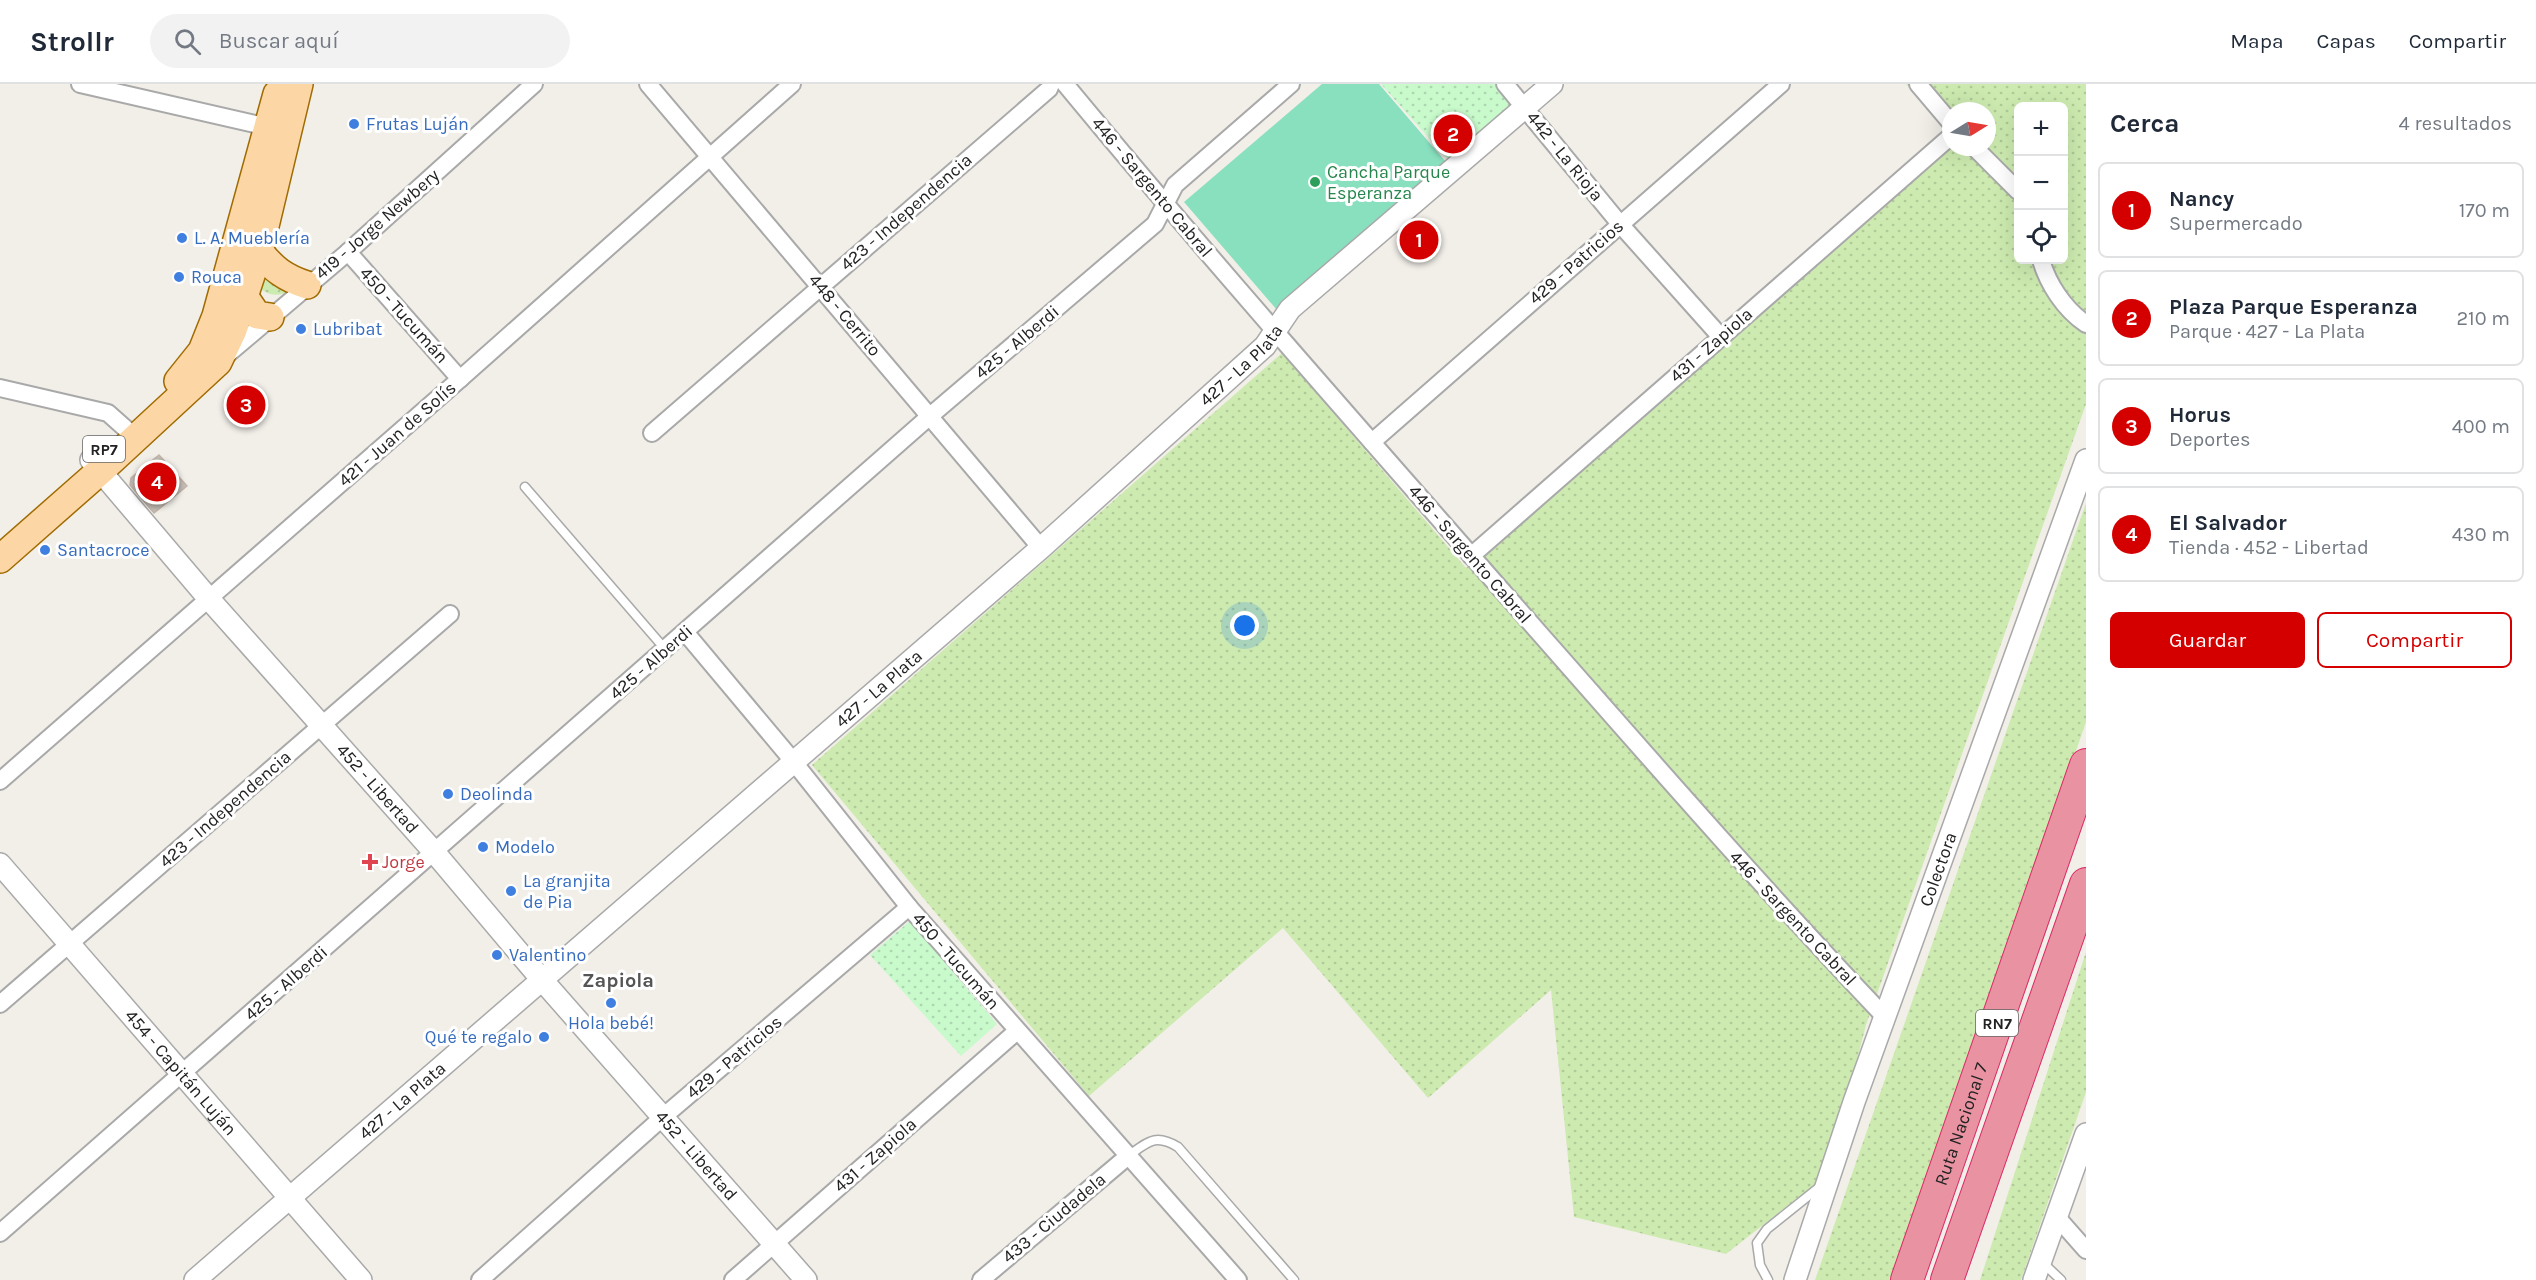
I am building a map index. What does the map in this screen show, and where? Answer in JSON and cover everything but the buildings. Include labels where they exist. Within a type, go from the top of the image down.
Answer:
[{"type":"highway","name":"Ruta Nacional 7","points":[[1907,1280],[2086,765]]},
{"type":"highway","name":"Ruta Nacional 7","points":[[1947,1280],[2086,884]]},
{"type":"main road","name":"RP7","points":[[0,559],[210,357],[233,330],[259,251],[278,130],[279,84]]},
{"type":"main road","name":"RP7","points":[[0,539],[96,466],[117,421],[210,357],[216,316],[278,130],[299,84]]},
{"type":"main road","points":[[259,251],[272,268],[285,278],[306,285]]},
{"type":"main road","points":[[243,296],[257,315],[270,317]]},
{"type":"street","points":[[80,84],[278,130]]},
{"type":"street","name":"419 - Jorge Newbery","points":[[210,357],[270,317],[348,252],[534,84]]},
{"type":"street","name":"448 - Cerrito","points":[[648,84],[1041,548]]},
{"type":"street","name":"421 - Juan de Solís","points":[[0,781],[460,379],[792,84]]},
{"type":"street","name":"423 - Independencia","points":[[652,433],[1040,97],[1051,84]]},
{"type":"street","name":"446 - Sargento Cabral","points":[[1065,84],[1164,203],[1471,556],[1772,897],[1884,1016]]},
{"type":"street","name":"425 - Alberdi","points":[[0,1233],[930,416],[1155,224],[1175,185],[1291,84]]},
{"type":"street","name":"442 - La Rioja","points":[[1505,84],[1620,224],[1720,336]]},
{"type":"street","name":"427 - La Plata","points":[[195,1280],[1041,548],[1265,346],[1290,309],[1552,84]]},
{"type":"street","name":"429 - Patricios","points":[[1372,442],[1781,84]]},
{"type":"street","points":[[1918,84],[1942,112]]},
{"type":"street","name":"431 - Zapiola","points":[[1471,556],[1942,144]]},
{"type":"street","points":[[1983,156],[2014,186]]},
{"type":"street","name":"450 - Tucumán","points":[[348,252],[460,379]]},
{"type":"street","points":[[2042,264],[2047,280],[2078,318],[2086,324]]},
{"type":"street","points":[[0,388],[117,421]]},
{"type":"street","name":"Colectora","points":[[1795,1280],[1884,1016],[2086,460]]},
{"type":"street","name":"452 - Libertad","points":[[96,466],[209,599],[435,853],[543,981],[806,1280]]},
{"type":"street","name":"423 - Independencia","points":[[0,1004],[450,614]]},
{"type":"street","name":"450 - Tucumán","points":[[685,632],[793,761],[909,907],[1235,1279]]},
{"type":"street","name":"454 - Capitán Luján","points":[[0,864],[361,1280]]},
{"type":"street","name":"429 - Patricios","points":[[480,1280],[663,1117],[909,907]]},
{"type":"street","name":"431 - Zapiola","points":[[733,1280],[1017,1031]]},
{"type":"street","points":[[2034,1280],[2086,1134]]},
{"type":"street","name":"433 - Ciudadela","points":[[981,1280],[1127,1156]]},
{"type":"street","points":[[2056,1216],[2086,1250]]},
{"type":"lane","points":[[525,487],[665,650]]},
{"type":"lane","points":[[1127,1156],[1150,1140],[1166,1140],[1178,1147],[1294,1280]]},
{"type":"lane","points":[[1768,1280],[1760,1265],[1757,1243],[1767,1228],[1827,1181]]},
{"type":"lane","points":[[2040,1260],[2061,1280]]},
{"type":"green space","name":"Cancha Parque Esperanza","points":[[1322,84],[1379,84],[1446,162],[1277,310],[1184,202]]},
{"type":"green space","points":[[1381,84],[1494,84],[1513,106],[1450,162]]},
{"type":"green space","points":[[1906,84],[2086,84],[2086,404],[1866,1025],[1827,1175],[1726,1254],[1574,1217],[1551,990],[1428,1098],[1283,928],[1089,1096],[812,765],[1282,353],[1466,568],[1942,148],[1942,156],[1996,156],[1996,102],[1942,102],[1942,126]]},
{"type":"green space","points":[[261,269],[291,291],[269,294],[261,289],[257,286]]},
{"type":"green space","points":[[2086,503],[2086,722],[1893,1280],[1815,1280]]},
{"type":"green space","points":[[910,921],[997,1024],[961,1056],[870,955]]},
{"type":"green space","points":[[2086,952],[2086,1092],[2021,1280],[1980,1280]]},
{"type":"place","name":"Frutas Luján","points":[[354,124]]},
{"type":"place","name":"Plaza Parque Esperanza","points":[[1453,134]]},
{"type":"place","name":"Cancha Parque Esperanza","points":[[1315,182]]},
{"type":"place","name":"L. A. Mueblería","points":[[182,238]]},
{"type":"place","name":"Nancy","points":[[1419,240]]},
{"type":"place","name":"Rouca","points":[[179,277]]},
{"type":"place","name":"Lubribat","points":[[301,329]]},
{"type":"place","name":"Horus","points":[[246,405]]},
{"type":"place","name":"El Salvador","points":[[157,482]]},
{"type":"place","name":"Santacroce","points":[[45,550]]},
{"type":"place","name":"Deolinda","points":[[448,794]]},
{"type":"place","name":"Modelo","points":[[483,847]]},
{"type":"place","name":"Jorge","points":[[370,862]]},
{"type":"place","name":"La granjita de Pia","points":[[511,891]]},
{"type":"place","name":"Valentino","points":[[497,955]]},
{"type":"place","name":"Hola bebé!","points":[[611,1003]]},
{"type":"place","name":"Qué te regalo","points":[[544,1037]]},
{"type":"district","name":"Zapiola","points":[[618,980]]}]
